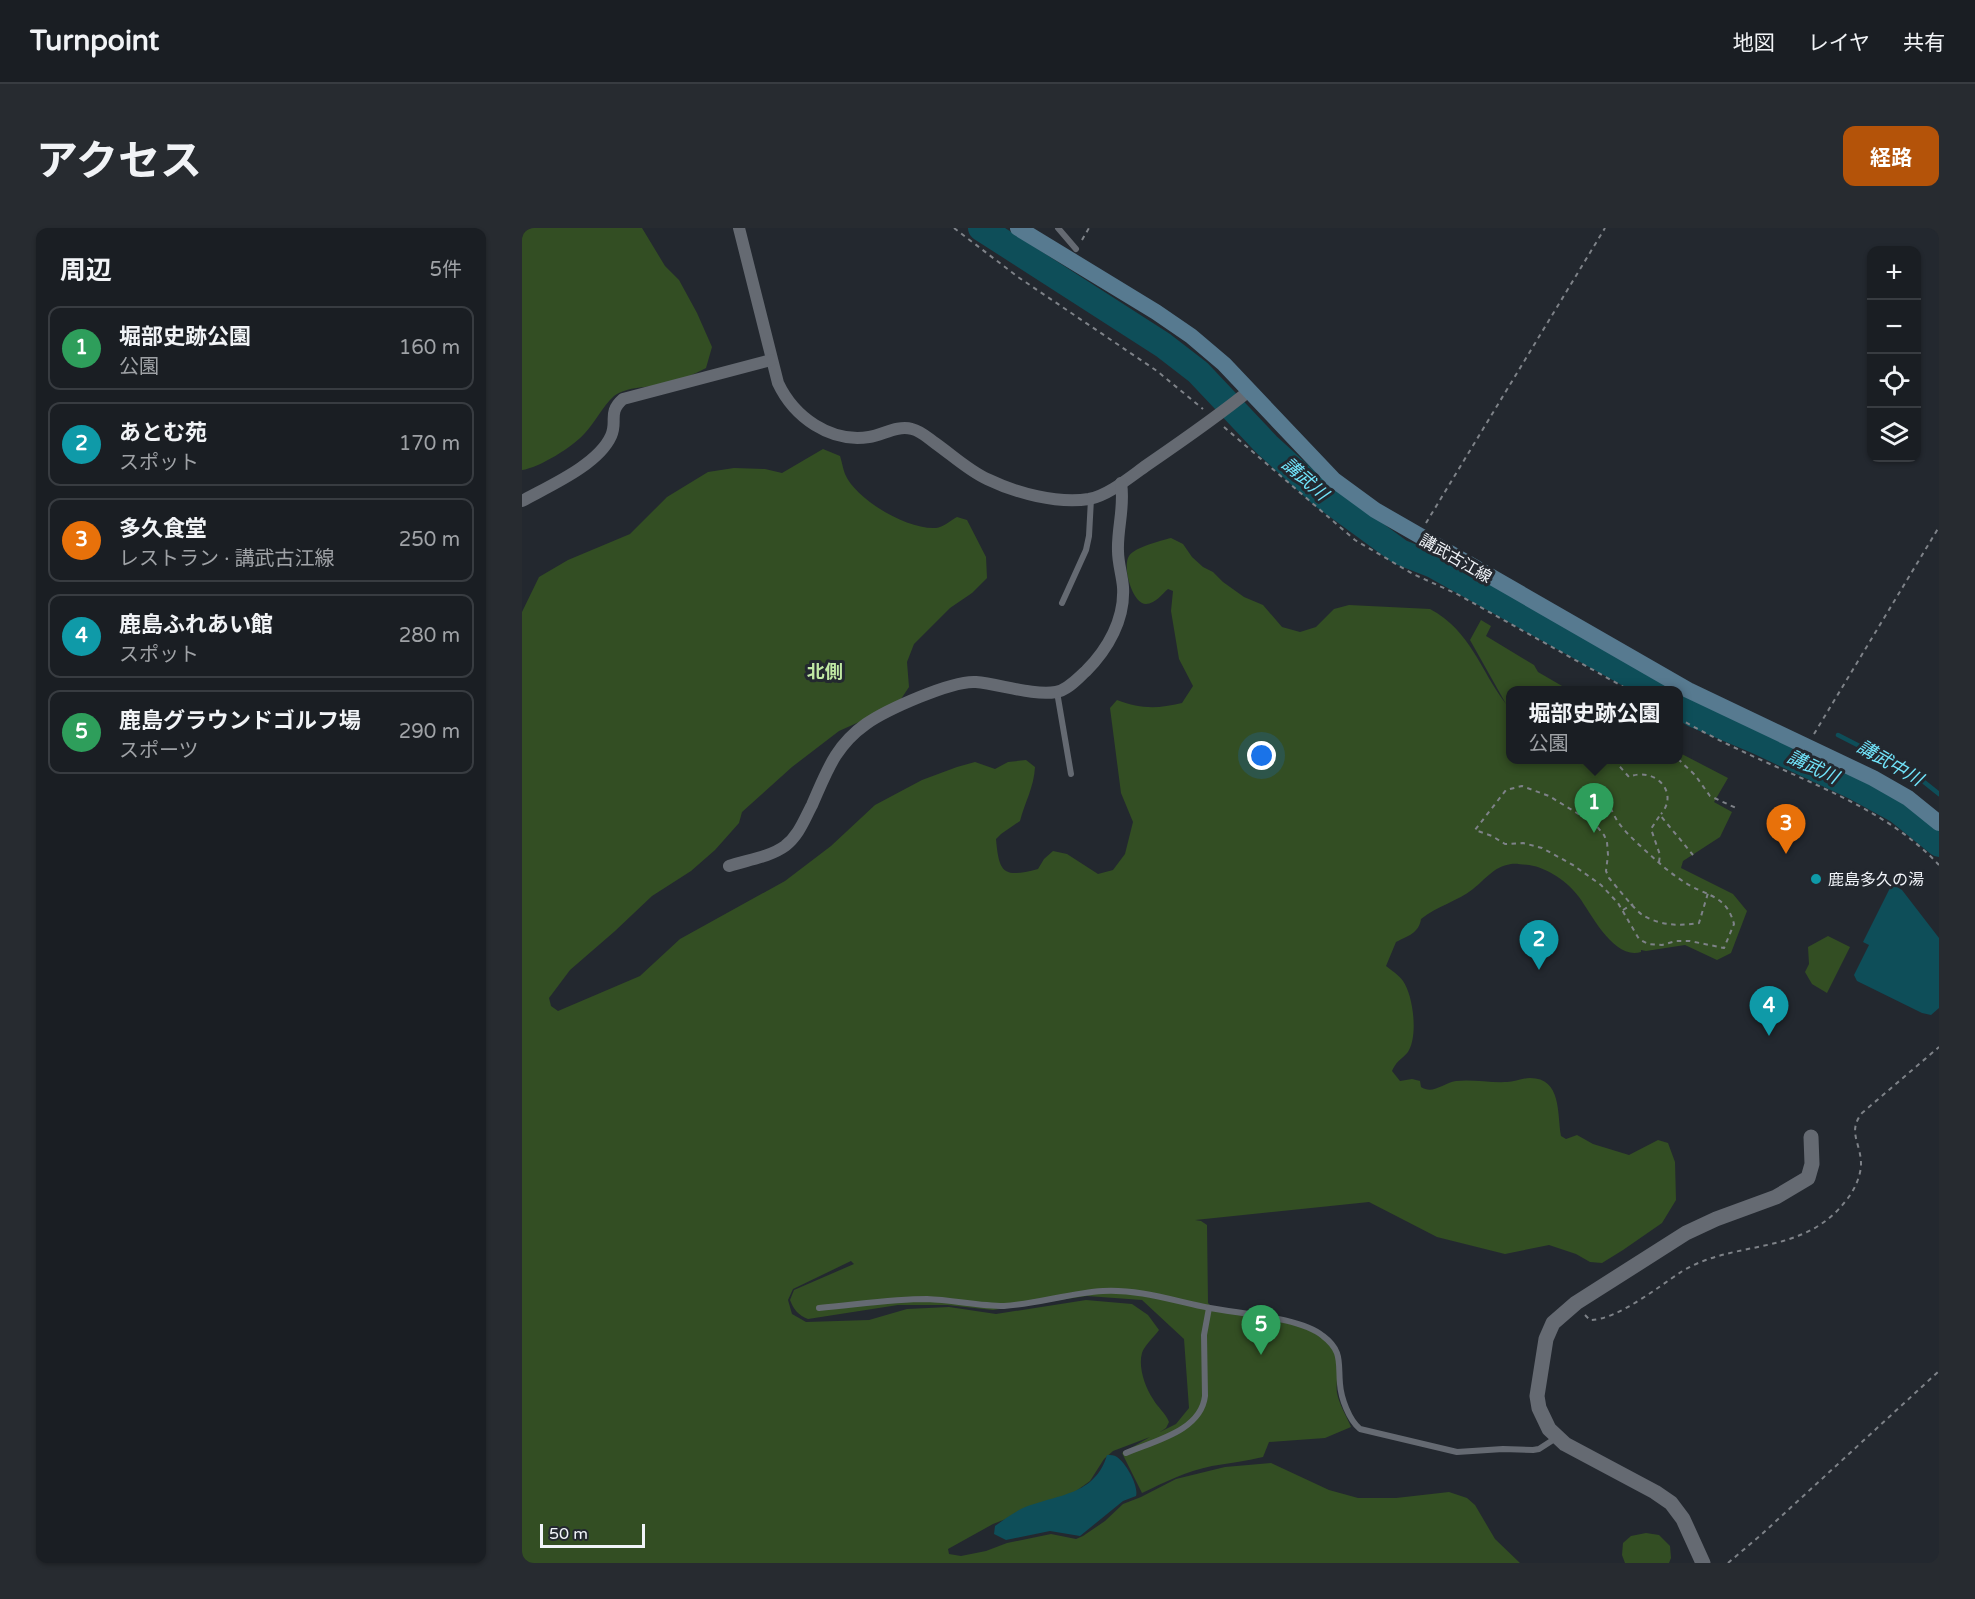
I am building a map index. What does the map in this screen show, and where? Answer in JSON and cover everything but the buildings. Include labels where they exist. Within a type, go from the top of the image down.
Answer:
[{"type":"main road","name":"講武古江線","points":[[1018,228],[1156,312],[1191,336],[1224,364],[1245,394],[1334,480],[1375,510],[1681,686]]},
{"type":"main road","name":"講武古江線","points":[[1683,687],[1874,778],[1908,798],[1939,823]]},
{"type":"street","points":[[739,228],[778,383],[790,402],[811,423],[824,431],[849,438],[867,438],[900,429],[916,429],[982,477],[1006,488],[1025,494],[1065,500],[1091,499],[1121,483],[1218,416],[1245,394]]},
{"type":"street","points":[[522,501],[544,490],[601,451],[611,437],[614,428],[613,412],[623,399],[771,360]]},
{"type":"street","points":[[729,866],[784,847],[797,835],[836,754],[848,737],[869,722],[902,704],[958,684],[972,682],[1057,692],[1073,682],[1101,655],[1109,643],[1121,614],[1123,586],[1118,552],[1124,499],[1121,483]]},
{"type":"street","points":[[1703,1563],[1683,1519],[1671,1503],[1556,1438],[1544,1420],[1537,1396],[1546,1339],[1553,1323],[1576,1303],[1686,1233],[1716,1219],[1776,1197],[1808,1178],[1812,1164],[1811,1137]]},
{"type":"lane","points":[[1058,228],[1076,249]]},
{"type":"lane","points":[[1062,603],[1086,550],[1091,499]]},
{"type":"lane","points":[[1057,692],[1071,774]]},
{"type":"lane","points":[[819,1308],[928,1299],[1005,1306],[1079,1293],[1105,1291],[1144,1293],[1209,1308],[1299,1324],[1323,1335],[1337,1351],[1340,1362],[1340,1388],[1354,1422],[1360,1429],[1457,1452],[1533,1450],[1539,1449],[1556,1438]]},
{"type":"lane","points":[[1126,1454],[1185,1428],[1204,1406],[1204,1335],[1209,1308]]},
{"type":"path","points":[[954,228],[1018,277],[1157,371],[1218,416],[1355,540],[1413,574],[1457,594],[1622,686]]},
{"type":"path","points":[[1418,536],[1605,228]]},
{"type":"path","points":[[1806,746],[1939,527]]},
{"type":"path","points":[[1683,721],[1738,750],[1864,808],[1903,832],[1939,865]]},
{"type":"path","points":[[1618,764],[1629,777],[1648,774],[1664,786],[1667,804],[1651,829],[1660,855],[1659,862]]},
{"type":"path","points":[[1683,764],[1710,795],[1736,808]]},
{"type":"path","points":[[1606,810],[1602,807],[1602,803],[1607,802],[1616,820],[1659,862],[1686,882],[1701,891],[1708,893],[1718,898],[1726,907],[1734,924],[1724,948],[1690,941],[1676,941],[1662,945],[1648,944],[1639,939],[1618,903],[1600,885],[1573,866],[1542,848],[1524,843],[1505,844],[1475,830],[1506,790],[1522,786],[1549,796],[1595,824],[1607,842],[1606,871],[1609,878],[1643,916],[1668,924],[1683,925],[1699,922],[1708,893]]},
{"type":"path","points":[[1595,824],[1610,806]]},
{"type":"path","points":[[1660,815],[1693,855]]},
{"type":"path","points":[[1623,910],[1633,904]]},
{"type":"path","points":[[1728,1563],[1939,1371]]},
{"type":"green space","points":[[522,228],[642,228],[665,266],[679,280],[712,347],[706,368],[675,381],[632,389],[614,396],[573,444],[547,461],[522,470]]},
{"type":"green space","points":[[823,449],[840,456],[845,474],[851,484],[860,494],[884,512],[925,527],[936,528],[957,517],[967,520],[986,557],[987,578],[972,593],[950,608],[914,644],[907,662],[909,687],[897,705],[839,731],[792,767],[742,812],[739,823],[715,850],[691,871],[652,896],[570,970],[549,998],[551,1006],[558,1011],[640,976],[680,939],[785,881],[831,846],[875,805],[922,780],[975,762],[995,769],[1008,762],[1026,760],[1035,767],[1020,821],[996,839],[999,860],[1005,870],[1018,873],[1038,869],[1053,851],[1067,854],[1098,874],[1113,870],[1125,854],[1133,822],[1121,793],[1110,708],[1117,700],[1149,707],[1182,703],[1193,686],[1179,659],[1171,611],[1173,591],[1168,589],[1155,601],[1146,604],[1136,598],[1128,576],[1127,561],[1132,553],[1171,538],[1183,544],[1192,557],[1223,582],[1244,597],[1263,605],[1282,627],[1300,632],[1316,627],[1334,609],[1349,605],[1430,609],[1444,618],[1456,628],[1474,652],[1506,704],[1506,764],[1683,764],[1683,755],[1728,778],[1714,802],[1732,812],[1720,837],[1683,861],[1681,868],[1733,894],[1747,911],[1731,953],[1717,960],[1685,945],[1631,953],[1613,943],[1579,897],[1563,881],[1550,872],[1536,867],[1513,864],[1494,871],[1467,893],[1421,919],[1415,931],[1396,942],[1386,966],[1403,981],[1409,995],[1413,1015],[1412,1043],[1392,1071],[1400,1081],[1412,1079],[1420,1081],[1421,1087],[1430,1090],[1456,1081],[1510,1082],[1527,1078],[1540,1080],[1548,1084],[1553,1091],[1558,1108],[1561,1136],[1566,1139],[1577,1135],[1593,1144],[1629,1155],[1658,1140],[1668,1143],[1675,1162],[1676,1200],[1662,1223],[1602,1263],[1590,1262],[1576,1254],[1549,1245],[1505,1254],[1437,1237],[1369,1202],[1195,1220],[1207,1225],[1208,1303],[1216,1311],[1266,1318],[1302,1327],[1317,1334],[1329,1344],[1338,1360],[1338,1397],[1351,1427],[1325,1438],[1269,1442],[1263,1457],[1194,1471],[1142,1493],[1122,1453],[1150,1437],[1113,1451],[1104,1459],[1090,1481],[1062,1501],[993,1524],[948,1549],[949,1554],[961,1556],[1051,1534],[1076,1539],[1105,1521],[1123,1504],[1176,1479],[1225,1467],[1271,1463],[1329,1490],[1358,1498],[1396,1498],[1449,1492],[1467,1498],[1475,1505],[1495,1539],[1520,1563],[522,1563],[522,612],[539,577],[568,560],[630,534],[667,497],[708,472],[734,468],[765,469],[782,473]],"holes":[[[851,1261],[854,1264],[794,1290],[790,1300],[795,1309],[808,1319],[898,1305],[947,1305],[993,1310],[1087,1296],[1142,1300],[1184,1339],[1189,1408],[1176,1424],[1160,1432],[1169,1422],[1147,1389],[1141,1364],[1143,1350],[1159,1330],[1148,1315],[1132,1304],[1086,1300],[996,1314],[949,1307],[907,1309],[869,1320],[806,1322],[792,1314],[788,1300],[793,1289]]]},
{"type":"green space","points":[[1481,620],[1491,626],[1486,636],[1534,665],[1538,672],[1562,686],[1506,686],[1506,704],[1470,640]]},
{"type":"green space","points":[[1828,936],[1850,947],[1827,993],[1812,984],[1805,972],[1809,964],[1808,947]]},
{"type":"green space","points":[[1646,1533],[1659,1535],[1670,1546],[1669,1563],[1625,1563],[1622,1555],[1623,1543],[1631,1536]]},
{"type":"water","points":[[1892,884],[1902,890],[1939,938],[1939,1008],[1931,1015],[1922,1013],[1857,981],[1854,975],[1869,945],[1863,942]]},
{"type":"water","points":[[1107,1455],[1116,1456],[1124,1464],[1134,1481],[1136,1496],[1123,1501],[1080,1536],[1050,1531],[1006,1540],[994,1534],[995,1526],[1019,1510],[1073,1492],[1084,1486],[1094,1479]]},
{"type":"waterway","name":"講武川","points":[[981,228],[1163,345],[1198,372],[1267,445],[1322,495],[1400,552],[1433,565],[1650,686]]},
{"type":"waterway","name":"講武川","points":[[1683,707],[1693,714],[1857,788],[1897,810],[1939,844]]},
{"type":"waterway","name":"講武中川","points":[[1838,735],[1914,774],[1939,794]]},
{"type":"place","name":"堀部史跡公園","points":[[1594,833]]},
{"type":"place","name":"多久食堂","points":[[1786,854]]},
{"type":"place","name":"鹿島多久の湯","points":[[1816,879]]},
{"type":"place","name":"あとむ苑","points":[[1539,970]]},
{"type":"place","name":"鹿島ふれあい館","points":[[1769,1036]]},
{"type":"place","name":"鹿島グラウンドゴルフ場","points":[[1261,1355]]},
{"type":"district","name":"北側","points":[[825,672]]}]
